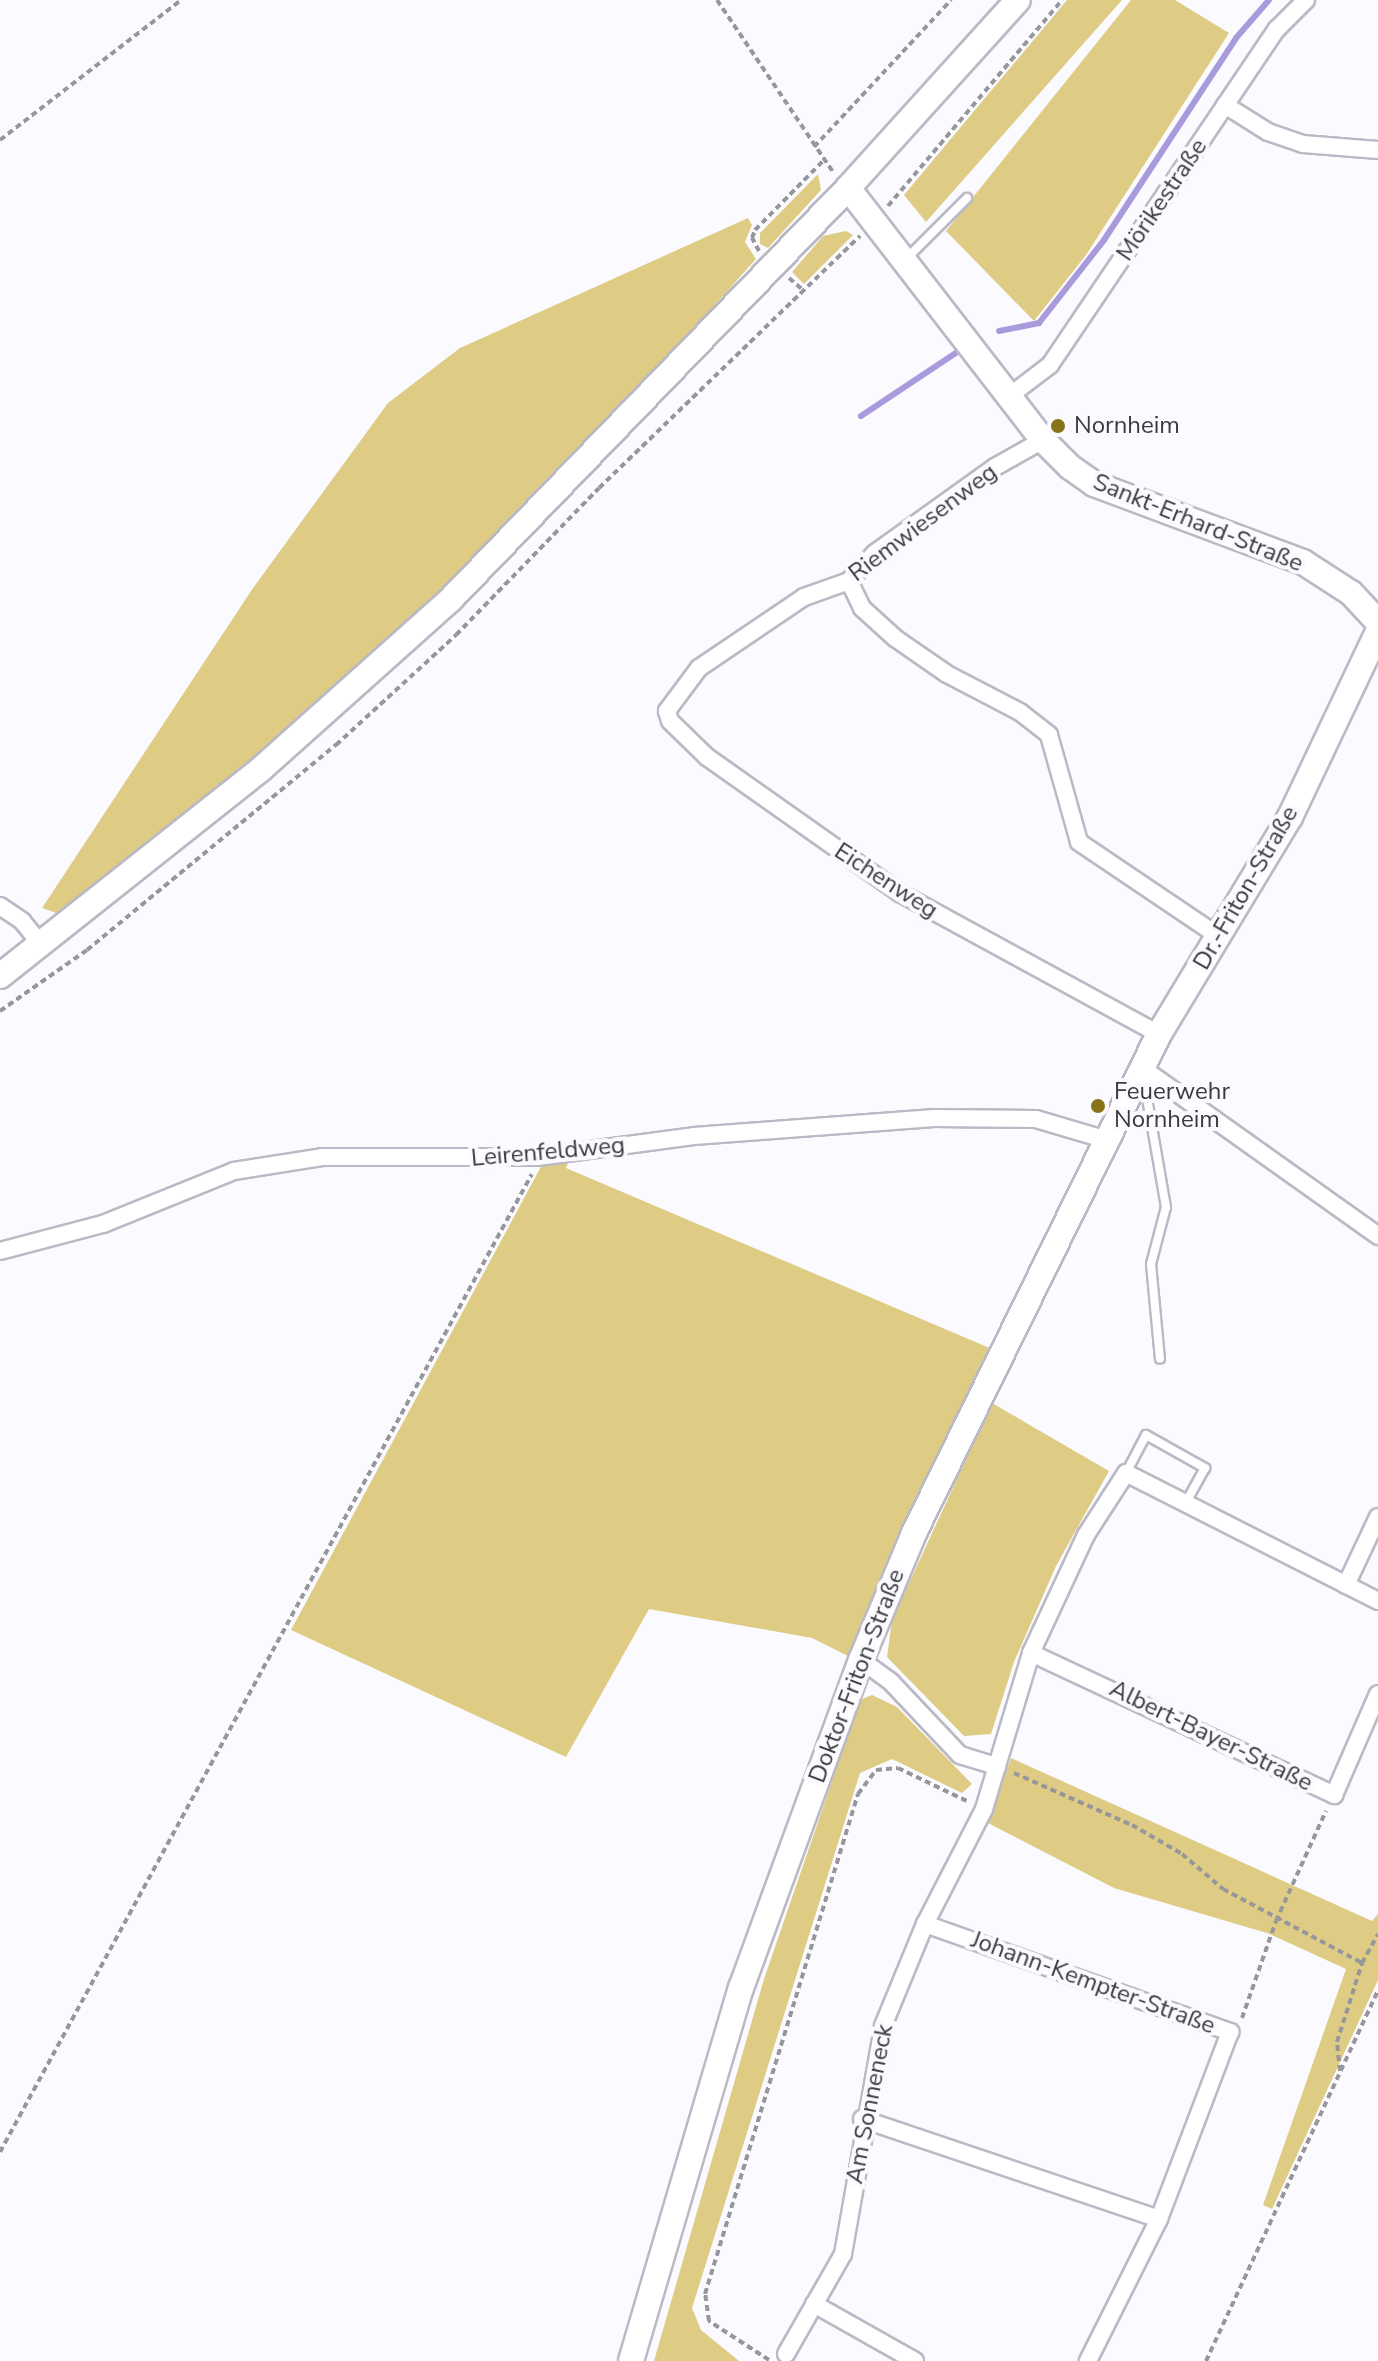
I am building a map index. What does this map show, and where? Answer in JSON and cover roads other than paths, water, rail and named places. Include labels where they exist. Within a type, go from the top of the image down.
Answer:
[{"type":"street","points":[[0,976],[43,947],[261,769],[452,598],[848,188],[1018,0]]},
{"type":"street","name":"Mörikestraße","points":[[1012,394],[1050,365],[1277,29],[1306,0]]},
{"type":"street","points":[[1225,105],[1268,132],[1303,144],[1378,150]]},
{"type":"street","name":"Sankt-Erhard-Straße","points":[[848,188],[1012,394],[1043,440],[1094,484],[1303,562],[1351,593],[1378,622]]},
{"type":"street","name":"Riemwiesenweg","points":[[684,684],[804,597],[849,581],[875,553],[995,467],[1043,440]]},
{"type":"street","points":[[849,581],[862,608],[895,638],[947,674],[1020,712],[1049,735],[1079,842],[1220,937]]},
{"type":"street","name":"Dr.-Friton-Straße","points":[[1107,1140],[1159,1034],[1290,817],[1378,632]]},
{"type":"street","name":"Eichenweg","points":[[684,684],[667,711],[670,721],[707,757],[900,893],[1159,1034]]},
{"type":"street","points":[[0,906],[22,921],[43,947]]},
{"type":"street","points":[[1142,1068],[1378,1236]]},
{"type":"street","name":"Leirenfeldweg","points":[[0,1251],[64,1236],[234,1171],[322,1157],[537,1157],[694,1136],[934,1118],[1036,1119],[1107,1140]]},
{"type":"street","name":"Doktor-Friton-Straße","points":[[631,2361],[741,1988],[861,1660],[979,1394],[1107,1140]]},
{"type":"street","points":[[1126,1473],[1378,1601]]},
{"type":"street","name":"Am Sonneneck","points":[[778,2358],[843,2254],[862,2119],[883,2026],[925,1924],[984,1809],[1031,1653],[1086,1535],[1126,1473]]},
{"type":"street","points":[[1346,1585],[1378,1517]]},
{"type":"street","name":"Albert-Bayer-Straße","points":[[1031,1653],[1334,1795],[1378,1694]]},
{"type":"street","points":[[861,1660],[891,1682],[960,1755],[997,1766]]},
{"type":"street","name":"Johann-Kempter-Straße","points":[[925,1924],[1230,2032],[1159,2219],[1088,2361]]},
{"type":"street","points":[[862,2119],[1159,2219]]},
{"type":"street","points":[[814,2304],[915,2361]]},
{"type":"lane","points":[[907,259],[967,198]]},
{"type":"lane","points":[[1142,1068],[1166,1207],[1151,1264],[1160,1359]]},
{"type":"lane","points":[[1126,1473],[1146,1435],[1205,1468],[1185,1504]]},
{"type":"waterway","points":[[999,331],[1039,323],[1104,240],[1236,38],[1269,0]]},
{"type":"waterway","points":[[861,416],[962,349]]},
{"type":"place","name":"Nornheim","points":[[1058,426]]},
{"type":"place","name":"Feuerwehr Nornheim","points":[[1098,1106]]}]
